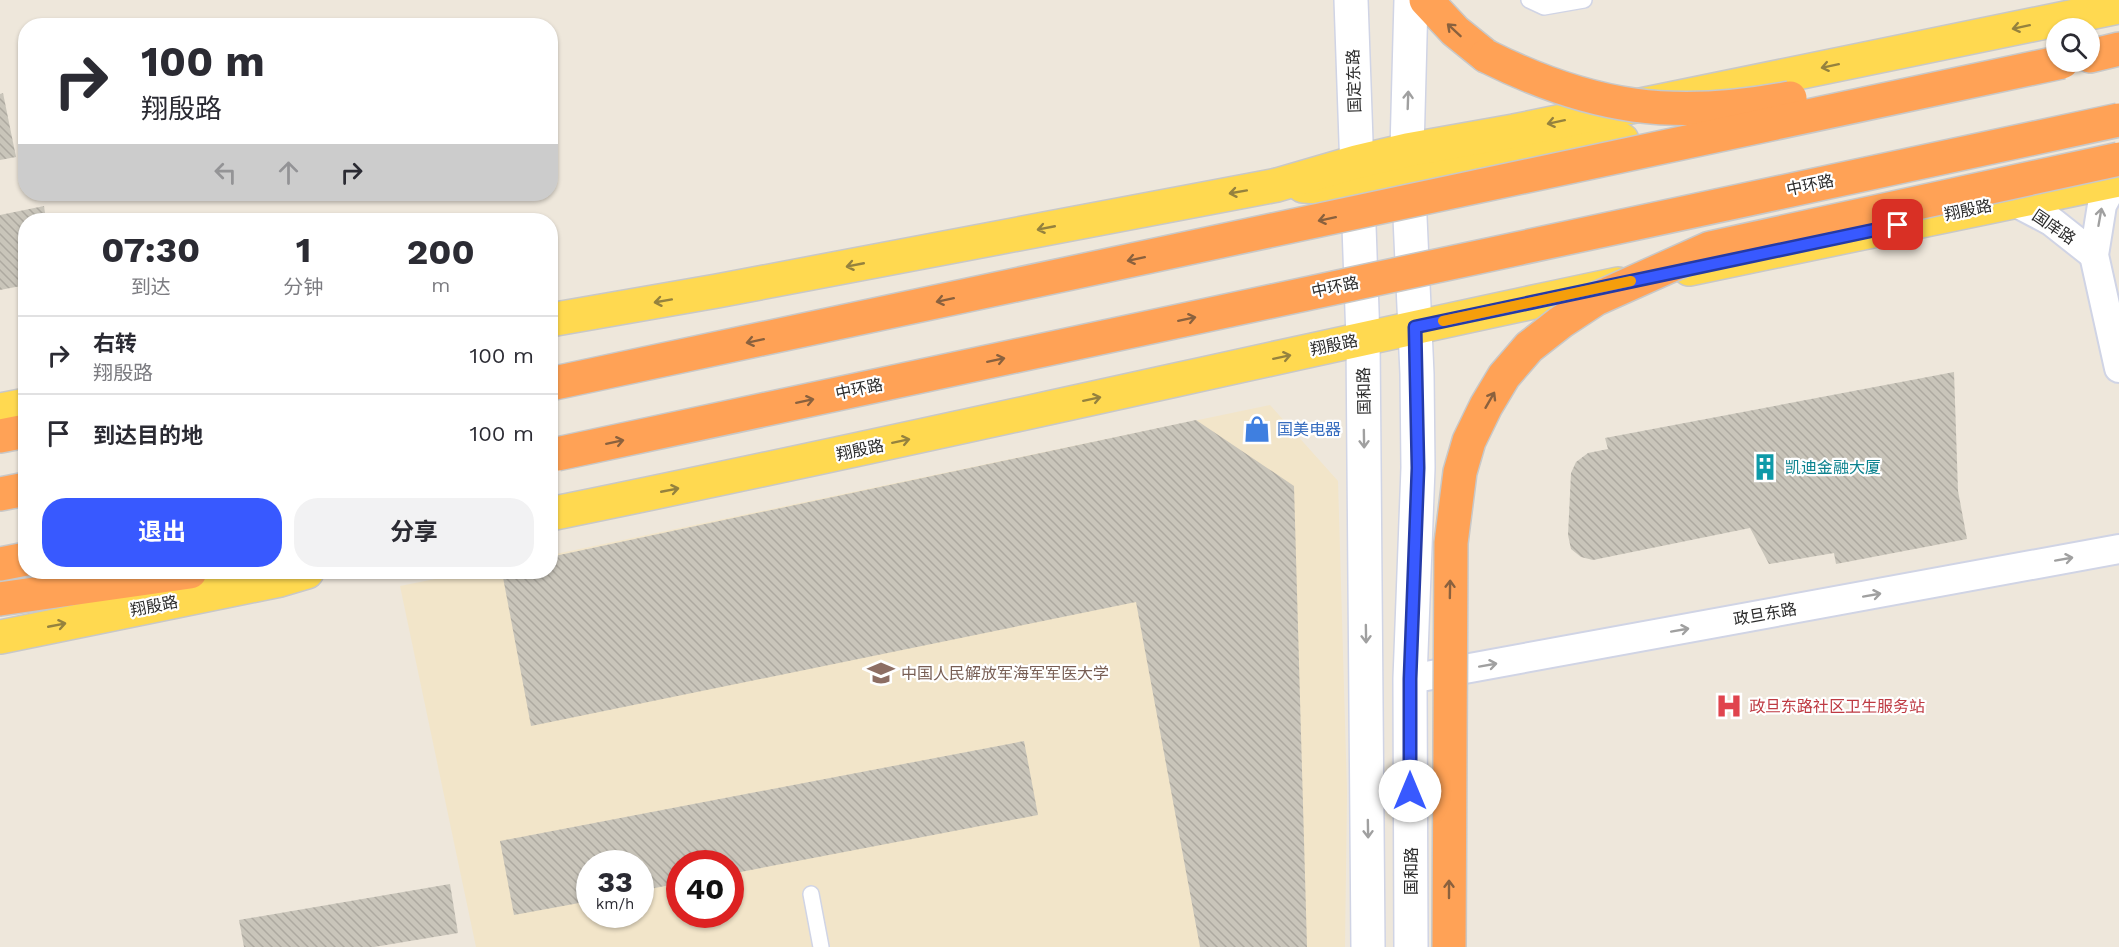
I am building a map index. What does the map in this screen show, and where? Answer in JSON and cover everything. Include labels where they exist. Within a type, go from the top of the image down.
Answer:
[{"type":"highway","points":[[1426,0],[1455,31],[1486,56],[1522,74],[1561,89],[1606,101],[1654,108],[1700,110],[1756,104],[1859,85],[2046,45]]},
{"type":"highway","points":[[2100,34],[2119,29]]},
{"type":"highway","points":[[2100,54],[2119,49]]},
{"type":"highway","points":[[558,382],[2046,65]]},
{"type":"highway","name":"中环路","points":[[558,454],[2119,120]]},
{"type":"highway","points":[[1449,947],[1451,543],[1460,472],[1469,441],[1486,406],[1510,369],[1529,347],[1596,299],[1710,248],[2118,173]]},
{"type":"highway","points":[[0,436],[18,433]]},
{"type":"highway","points":[[0,494],[18,491]]},
{"type":"highway","points":[[0,564],[18,561]]},
{"type":"highway","points":[[0,599],[141,579]]},
{"type":"main road","points":[[1408,165],[1514,131],[2119,6]]},
{"type":"main road","points":[[2100,45],[2119,41]]},
{"type":"main road","points":[[558,319],[717,291],[1278,184],[1357,176],[1408,165],[1890,89],[2046,56]]},
{"type":"main road","name":"翔殷路","points":[[558,512],[778,468],[1415,327],[2013,201],[2118,173]]},
{"type":"main road","points":[[0,410],[18,407]]},
{"type":"main road","name":"翔殷路","points":[[0,637],[283,579]]},
{"type":"street","name":"国定东路","points":[[1351,0],[1363,339]]},
{"type":"street","name":"国和路","points":[[1411,947],[1410,679],[1418,468],[1408,165],[1412,0]]},
{"type":"street","name":"国庠路","points":[[2118,173],[2102,206],[2094,255],[2119,368]]},
{"type":"street","name":"国庠路","points":[[2013,201],[2051,220],[2094,255]]},
{"type":"street","name":"国和路","points":[[1363,339],[1368,947]]},
{"type":"street","name":"政旦东路","points":[[1410,679],[2119,549]]},
{"type":"lane","points":[[1529,0],[1544,7],[1584,0]]},
{"type":"lane","points":[[811,894],[821,947]]},
{"type":"shaded area","name":"中国人民解放军海军军医大学","points":[[1270,405],[1338,481],[1347,791],[1345,947],[476,947],[400,586],[435,579],[558,579],[558,554]]},
{"type":"building","points":[[3,93],[16,157],[0,160],[0,94]]},
{"type":"building","points":[[44,206],[45,213],[18,213],[18,287],[0,290],[0,215]]},
{"type":"building","name":"凯迪金融大厦","points":[[1954,372],[1958,491],[1967,539],[1836,564],[1834,553],[1769,564],[1750,528],[1593,560],[1581,557],[1571,549],[1568,535],[1571,473],[1576,462],[1588,453],[1608,449],[1605,438]]},
{"type":"building","points":[[1196,420],[1294,486],[1307,947],[1200,947],[1136,602],[531,726],[503,579],[558,579],[558,555]]},
{"type":"building","points":[[1024,741],[1038,815],[744,871],[744,850],[666,850],[666,886],[654,888],[654,850],[576,850],[576,904],[514,915],[500,841]]},
{"type":"building","points":[[450,884],[458,933],[374,947],[244,947],[239,920]]},
{"type":"slow traffic","points":[[1443,321],[1631,281]]},
{"type":"place","name":"国美电器","points":[[1257,429]]},
{"type":"place","name":"凯迪金融大厦","points":[[1765,467]]},
{"type":"place","name":"中国人民解放军海军军医大学","points":[[881,673]]},
{"type":"place","name":"政旦东路社区卫生服务站","points":[[1729,706]]},
{"type":"route","points":[[1410,791],[1410,679],[1418,468],[1415,327],[1898,225]]}]
